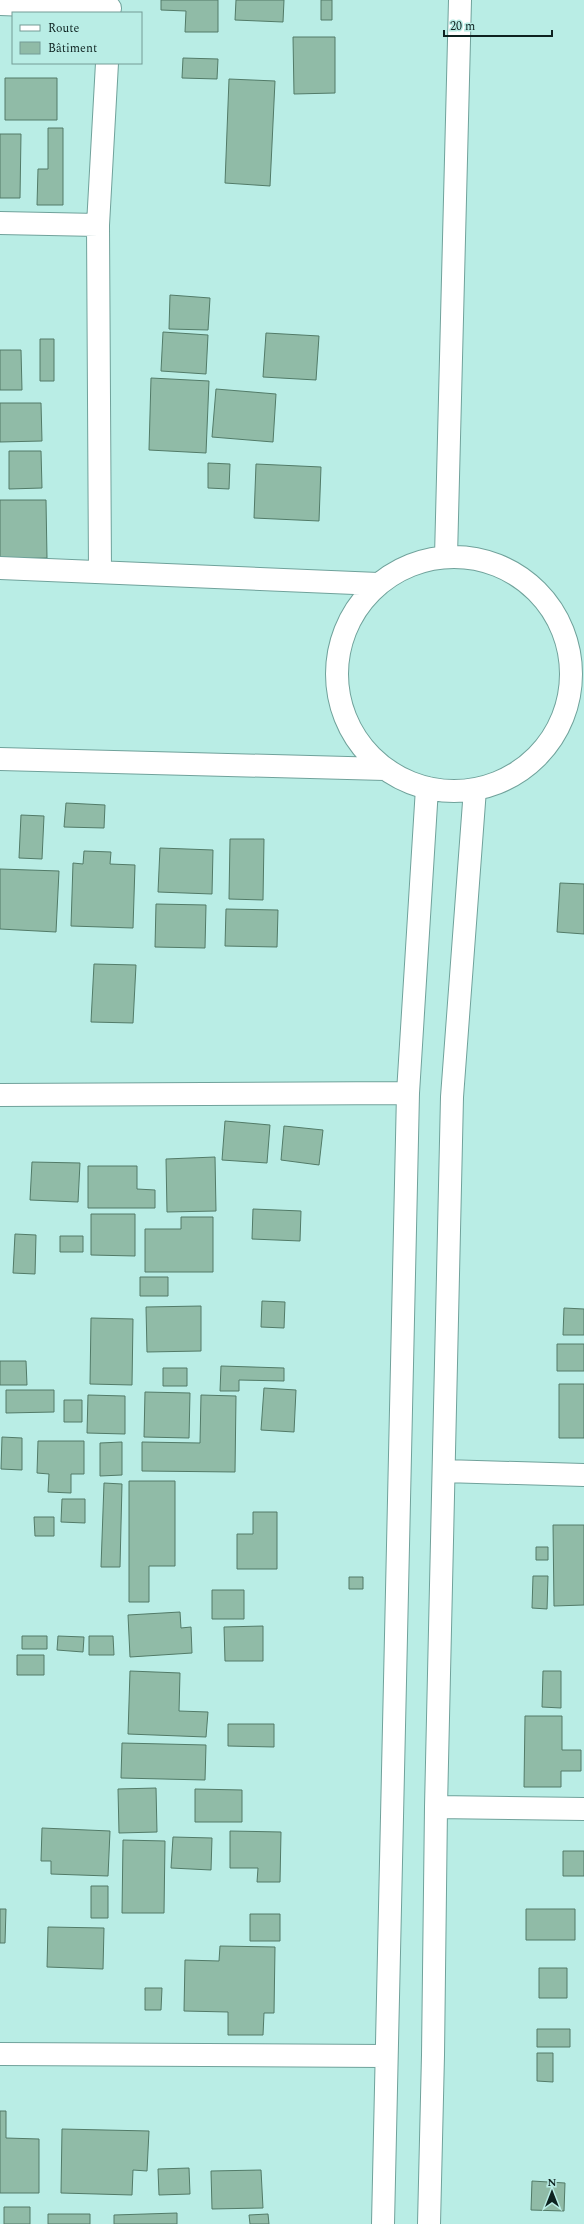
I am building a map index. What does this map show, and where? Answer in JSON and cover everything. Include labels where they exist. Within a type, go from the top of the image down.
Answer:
[{"type":"street","points":[[446,557],[460,0]]},
{"type":"street","points":[[0,4],[110,7]]},
{"type":"street","points":[[100,572],[98,225],[107,64]]},
{"type":"street","points":[[0,223],[98,225]]},
{"type":"street","points":[[446,557],[471,558],[495,564],[518,576],[538,591],[554,611],[578,658],[572,682],[576,706],[560,727],[549,745],[534,761],[516,774],[496,784],[476,789],[452,791],[427,788],[405,781],[385,769],[367,754],[353,734],[343,713],[338,690],[337,667],[340,643],[353,615],[378,584],[399,571],[422,561],[446,557]]},
{"type":"street","points":[[0,568],[378,584]]},
{"type":"street","points":[[0,759],[385,769]]},
{"type":"street","points":[[383,2224],[385,2056],[401,1461],[408,1093],[427,788]]},
{"type":"street","points":[[429,2224],[436,1807],[452,1097],[476,789]]},
{"type":"street","points":[[0,1095],[408,1093]]},
{"type":"street","points":[[444,1471],[584,1475]]},
{"type":"street","points":[[436,1807],[584,1809]]},
{"type":"street","points":[[0,2054],[385,2056]]},
{"type":"building","points":[[161,0],[218,0],[218,32],[185,32],[186,11],[161,10]]},
{"type":"building","points":[[236,0],[284,0],[283,22],[235,20]]},
{"type":"building","points":[[321,0],[332,0],[332,20],[321,20]]},
{"type":"building","points":[[293,37],[335,37],[335,93],[294,94]]},
{"type":"building","points":[[183,58],[218,59],[217,79],[182,78]]},
{"type":"building","points":[[5,78],[57,78],[57,120],[5,120]]},
{"type":"building","points":[[229,79],[275,81],[270,186],[225,183]]},
{"type":"building","points":[[48,128],[63,128],[63,205],[37,205],[38,169],[48,169]]},
{"type":"building","points":[[0,134],[21,134],[20,198],[0,198]]},
{"type":"building","points":[[170,295],[210,298],[208,330],[169,329]]},
{"type":"building","points":[[163,332],[208,335],[206,374],[161,371]]},
{"type":"building","points":[[266,333],[319,336],[316,380],[263,377]]},
{"type":"building","points":[[40,339],[54,339],[54,381],[40,381]]},
{"type":"building","points":[[0,350],[21,350],[22,390],[0,390]]},
{"type":"building","points":[[151,378],[209,381],[206,453],[149,450]]},
{"type":"building","points":[[216,389],[276,394],[273,442],[212,437]]},
{"type":"building","points":[[0,403],[41,403],[42,441],[0,442]]},
{"type":"building","points":[[9,451],[41,451],[42,488],[9,489]]},
{"type":"building","points":[[208,463],[230,464],[229,489],[208,488]]},
{"type":"building","points":[[256,464],[321,467],[319,521],[254,518]]},
{"type":"building","points":[[0,500],[46,500],[47,558],[0,559]]},
{"type":"building","points":[[66,803],[105,805],[104,828],[64,827]]},
{"type":"building","points":[[21,815],[44,816],[42,859],[19,858]]},
{"type":"building","points":[[230,839],[264,839],[263,900],[229,899]]},
{"type":"building","points":[[160,848],[213,850],[212,894],[158,892]]},
{"type":"building","points":[[84,851],[111,852],[110,864],[135,865],[133,928],[71,926],[73,863],[83,864]]},
{"type":"building","points":[[0,869],[59,871],[56,932],[0,929]]},
{"type":"building","points":[[560,883],[584,884],[584,934],[557,932]]},
{"type":"building","points":[[156,904],[206,905],[205,948],[155,947]]},
{"type":"building","points":[[226,909],[278,910],[277,947],[225,946]]},
{"type":"building","points":[[94,964],[136,965],[133,1023],[91,1022]]},
{"type":"building","points":[[225,1121],[270,1125],[267,1163],[222,1160]]},
{"type":"building","points":[[284,1126],[323,1130],[319,1165],[281,1160]]},
{"type":"building","points":[[215,1157],[216,1211],[167,1212],[166,1159]]},
{"type":"building","points":[[32,1162],[80,1163],[78,1202],[30,1200]]},
{"type":"building","points":[[88,1166],[137,1166],[137,1189],[155,1190],[155,1208],[88,1208]]},
{"type":"building","points":[[253,1209],[301,1211],[300,1241],[252,1239]]},
{"type":"building","points":[[91,1214],[135,1214],[135,1256],[91,1255]]},
{"type":"building","points":[[181,1217],[213,1217],[213,1272],[145,1272],[145,1229],[181,1229]]},
{"type":"building","points":[[15,1234],[36,1235],[35,1274],[13,1273]]},
{"type":"building","points":[[60,1236],[83,1236],[83,1252],[60,1252]]},
{"type":"building","points":[[140,1277],[168,1277],[168,1296],[140,1296]]},
{"type":"building","points":[[262,1301],[285,1302],[284,1328],[261,1327]]},
{"type":"building","points":[[201,1306],[201,1351],[147,1352],[146,1307]]},
{"type":"building","points":[[564,1308],[584,1309],[584,1335],[563,1335]]},
{"type":"building","points":[[91,1318],[133,1319],[132,1385],[90,1384]]},
{"type":"building","points":[[557,1344],[584,1344],[584,1371],[557,1371]]},
{"type":"building","points":[[0,1361],[26,1361],[27,1385],[0,1385]]},
{"type":"building","points":[[221,1366],[284,1368],[284,1381],[239,1380],[239,1391],[220,1391]]},
{"type":"building","points":[[163,1368],[187,1368],[187,1386],[163,1386]]},
{"type":"building","points":[[559,1384],[584,1384],[584,1438],[559,1438]]},
{"type":"building","points":[[264,1388],[296,1390],[294,1432],[261,1430]]},
{"type":"building","points":[[6,1390],[54,1390],[54,1412],[6,1413]]},
{"type":"building","points":[[145,1392],[190,1393],[189,1438],[144,1437]]},
{"type":"building","points":[[88,1395],[125,1396],[125,1434],[87,1433]]},
{"type":"building","points":[[201,1395],[236,1396],[235,1472],[142,1471],[142,1442],[200,1443]]},
{"type":"building","points":[[64,1400],[82,1400],[82,1422],[64,1422]]},
{"type":"building","points":[[2,1437],[22,1438],[22,1470],[1,1469]]},
{"type":"building","points":[[38,1441],[84,1441],[84,1474],[71,1474],[71,1493],[48,1492],[49,1474],[37,1473]]},
{"type":"building","points":[[122,1442],[122,1475],[100,1476],[100,1443]]},
{"type":"building","points":[[129,1481],[175,1481],[175,1566],[149,1566],[149,1602],[129,1602]]},
{"type":"building","points":[[104,1483],[122,1484],[120,1567],[101,1567]]},
{"type":"building","points":[[62,1499],[85,1499],[85,1523],[61,1522]]},
{"type":"building","points":[[253,1512],[277,1512],[277,1569],[237,1569],[237,1534],[253,1534]]},
{"type":"building","points":[[34,1517],[54,1517],[54,1536],[35,1536]]},
{"type":"building","points":[[553,1525],[584,1525],[584,1605],[554,1606]]},
{"type":"building","points":[[536,1547],[548,1547],[548,1560],[536,1560]]},
{"type":"building","points":[[533,1576],[548,1576],[547,1609],[532,1608]]},
{"type":"building","points":[[349,1577],[363,1577],[363,1589],[349,1589]]},
{"type":"building","points":[[212,1590],[244,1590],[244,1619],[212,1619]]},
{"type":"building","points":[[180,1612],[181,1628],[191,1627],[192,1653],[130,1657],[128,1615]]},
{"type":"building","points":[[263,1626],[263,1661],[225,1661],[224,1627]]},
{"type":"building","points":[[22,1636],[47,1636],[47,1649],[22,1649]]},
{"type":"building","points":[[58,1636],[84,1637],[83,1652],[57,1650]]},
{"type":"building","points":[[89,1636],[113,1636],[114,1655],[89,1655]]},
{"type":"building","points":[[17,1655],[44,1655],[44,1675],[17,1675]]},
{"type":"building","points":[[130,1671],[180,1673],[179,1711],[208,1712],[206,1737],[128,1734]]},
{"type":"building","points":[[543,1671],[561,1671],[561,1708],[542,1707]]},
{"type":"building","points":[[525,1716],[562,1716],[562,1750],[581,1750],[581,1771],[561,1771],[561,1787],[524,1787]]},
{"type":"building","points":[[228,1724],[274,1724],[274,1747],[228,1746]]},
{"type":"building","points":[[122,1743],[206,1745],[205,1780],[121,1778]]},
{"type":"building","points":[[156,1788],[157,1832],[119,1833],[118,1789]]},
{"type":"building","points":[[195,1789],[242,1790],[242,1822],[195,1822]]},
{"type":"building","points":[[42,1828],[110,1831],[108,1876],[51,1874],[51,1861],[41,1861]]},
{"type":"building","points":[[230,1831],[281,1832],[280,1882],[257,1882],[258,1868],[230,1868]]},
{"type":"building","points":[[173,1837],[212,1838],[211,1870],[171,1868]]},
{"type":"building","points":[[123,1840],[165,1841],[164,1913],[122,1913]]},
{"type":"building","points":[[563,1851],[584,1851],[584,1876],[563,1876]]},
{"type":"building","points":[[91,1886],[108,1886],[108,1918],[91,1918]]},
{"type":"building","points":[[0,1909],[6,1909],[5,1943],[0,1943]]},
{"type":"building","points":[[526,1909],[575,1909],[575,1940],[526,1940]]},
{"type":"building","points":[[250,1914],[280,1914],[280,1941],[250,1941]]},
{"type":"building","points":[[48,1927],[104,1928],[103,1969],[47,1967]]},
{"type":"building","points":[[220,1946],[275,1947],[274,2013],[264,2013],[263,2035],[228,2035],[228,2012],[184,2011],[185,1960],[219,1961]]},
{"type":"building","points":[[539,1968],[567,1968],[567,1998],[539,1998]]},
{"type":"building","points":[[145,1988],[162,1988],[161,2010],[145,2010]]},
{"type":"building","points":[[537,2029],[570,2029],[570,2047],[537,2047]]},
{"type":"building","points":[[537,2053],[553,2053],[553,2082],[537,2081]]},
{"type":"building","points":[[0,2111],[6,2111],[6,2138],[39,2139],[39,2193],[0,2193]]},
{"type":"building","points":[[62,2129],[149,2131],[147,2171],[133,2170],[132,2195],[61,2193]]},
{"type":"building","points":[[189,2168],[190,2194],[159,2195],[158,2169]]},
{"type":"building","points":[[261,2170],[263,2208],[212,2209],[211,2171]]},
{"type":"building","points":[[532,2181],[565,2183],[564,2211],[531,2210]]},
{"type":"building","points":[[4,2207],[30,2207],[30,2224],[4,2224]]},
{"type":"building","points":[[177,2213],[177,2224],[114,2224],[114,2215]]},
{"type":"building","points":[[48,2214],[90,2214],[90,2224],[48,2224]]},
{"type":"building","points":[[268,2214],[269,2224],[250,2224],[249,2215]]}]
